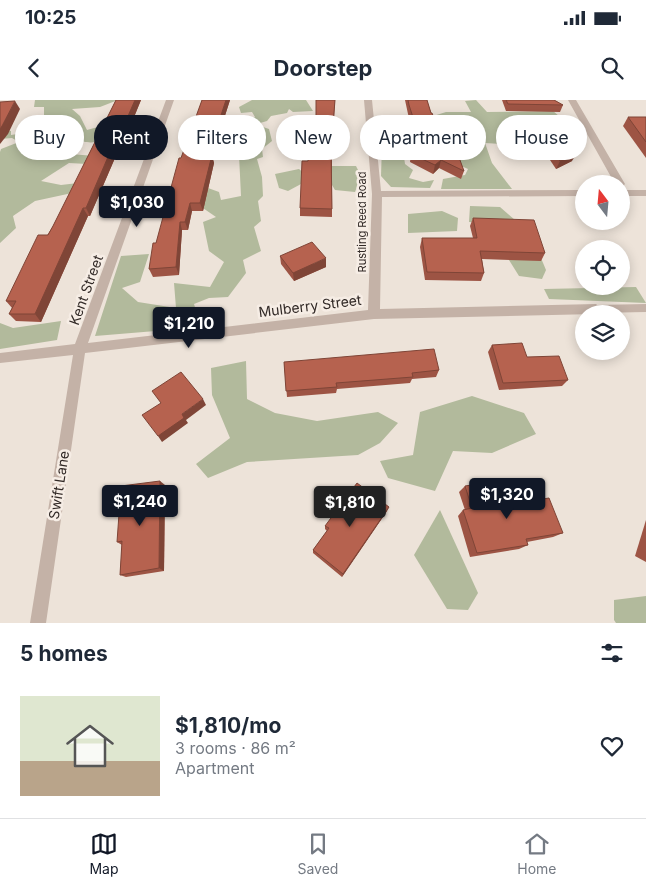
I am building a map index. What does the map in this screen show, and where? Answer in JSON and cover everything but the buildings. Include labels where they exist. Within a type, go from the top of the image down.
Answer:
[{"type":"street","name":"Kent Street","points":[[80,348],[170,100]]},
{"type":"street","name":"Rustling Reed Road","points":[[368,100],[377,194],[374,314]]},
{"type":"street","points":[[572,100],[614,175]]},
{"type":"street","points":[[630,190],[646,193]]},
{"type":"street","points":[[377,194],[575,193]]},
{"type":"street","name":"Mulberry Street","points":[[0,358],[374,314],[575,309]]},
{"type":"street","name":"Swift Lane","points":[[38,623],[80,348]]},
{"type":"lane","points":[[630,308],[646,308]]},
{"type":"green space","points":[[35,100],[118,100],[100,107],[72,109],[79,115],[44,115],[44,107],[34,107]]},
{"type":"green space","points":[[252,100],[306,100],[313,111],[293,112],[289,109],[287,113],[271,116],[266,121],[266,115],[254,115],[252,112],[241,113],[239,107]]},
{"type":"green space","points":[[476,100],[487,112],[553,111],[558,115],[496,115],[496,144],[486,143],[486,115],[436,115],[446,112],[471,112],[465,101]]},
{"type":"green space","points":[[84,124],[87,130],[94,128],[94,142],[84,141]]},
{"type":"green space","points":[[266,128],[269,129],[272,141],[266,146]]},
{"type":"green space","points":[[0,130],[11,131],[11,135],[15,134],[15,140],[12,138],[0,139]]},
{"type":"green space","points":[[15,144],[15,160],[84,160],[84,155],[94,156],[87,164],[69,163],[41,181],[61,185],[78,183],[86,190],[35,201],[13,216],[16,228],[0,243],[1,149]]},
{"type":"green space","points":[[486,146],[492,163],[512,189],[441,189],[443,179],[465,175],[468,169],[457,164],[454,160],[486,160]]},
{"type":"green space","points":[[239,160],[257,160],[262,177],[263,196],[258,201],[261,221],[254,227],[261,251],[243,260],[246,273],[228,297],[209,298],[194,304],[200,324],[192,328],[95,336],[121,256],[149,254],[140,282],[122,288],[138,302],[176,308],[174,283],[210,287],[224,262],[209,251],[203,222],[216,217],[200,206],[208,188],[219,192],[221,200],[241,196]]},
{"type":"green space","points":[[382,160],[404,160],[405,164],[413,170],[409,178],[423,182],[434,180],[430,188],[391,187],[381,176]]},
{"type":"green space","points":[[330,166],[356,166],[361,176],[355,192],[335,190],[326,175]]},
{"type":"green space","points":[[299,169],[306,175],[301,184],[288,191],[279,188],[275,174]]},
{"type":"green space","points":[[470,206],[500,207],[515,220],[503,225],[469,222]]},
{"type":"green space","points":[[442,211],[458,218],[457,231],[408,233],[408,214]]},
{"type":"green space","points":[[521,251],[538,251],[546,270],[542,279],[519,276],[509,260]]},
{"type":"green space","points":[[630,287],[636,287],[646,303],[549,299],[544,289],[575,288],[575,295],[630,295]]},
{"type":"green space","points":[[61,321],[57,340],[0,349],[0,323],[13,328]]},
{"type":"green space","points":[[246,361],[247,399],[275,413],[317,421],[378,412],[398,423],[380,443],[358,455],[247,462],[208,478],[196,464],[230,438],[212,395],[211,368]]},
{"type":"green space","points":[[472,396],[524,413],[536,434],[492,453],[453,451],[435,491],[388,478],[380,461],[413,455],[420,412]]},
{"type":"green space","points":[[440,510],[478,593],[468,610],[447,609],[414,555]]},
{"type":"green space","points":[[646,596],[646,623],[616,623],[614,620],[614,600]]}]
